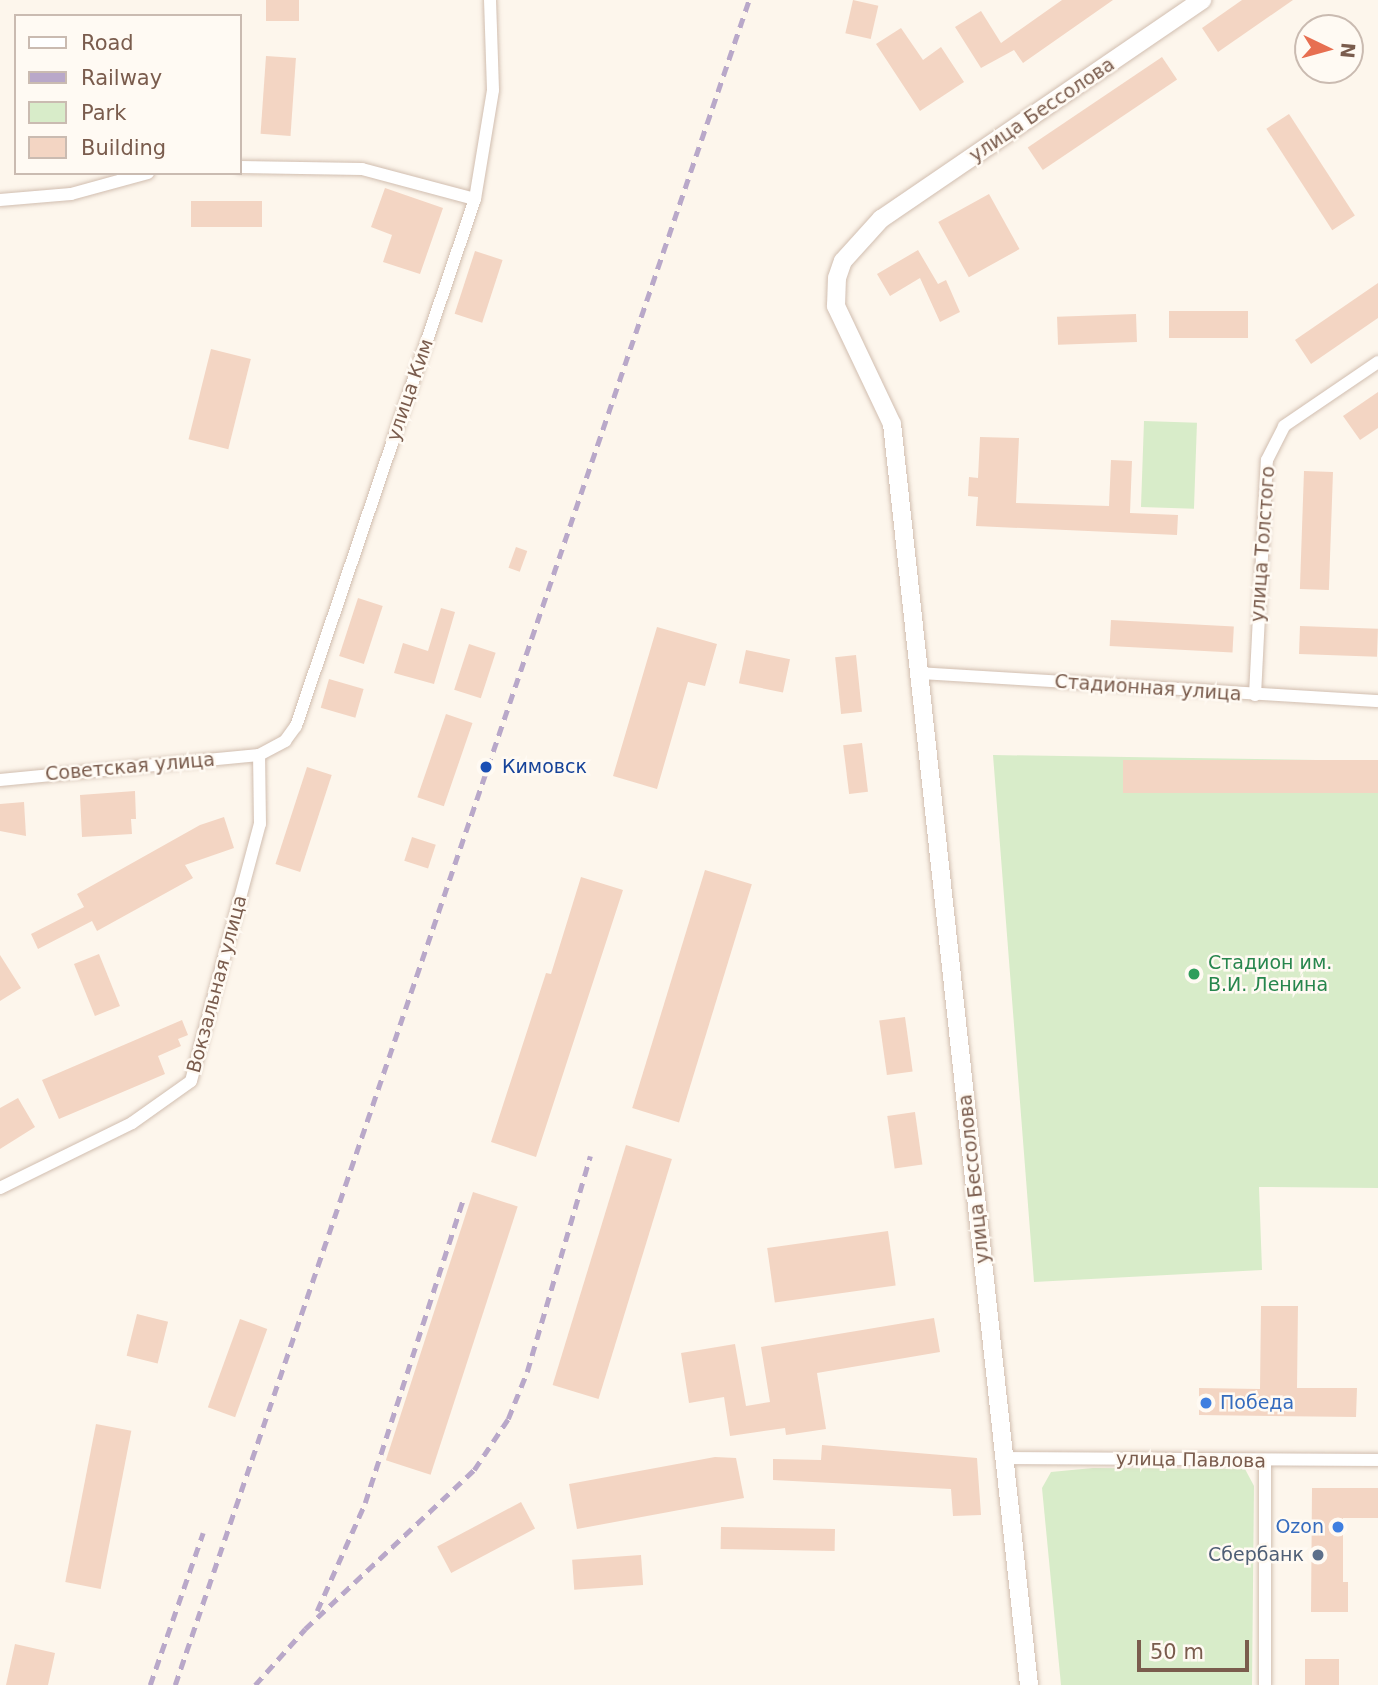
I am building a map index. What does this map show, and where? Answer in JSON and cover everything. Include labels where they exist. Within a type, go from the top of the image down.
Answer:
[{"type":"main road","name":"улица Бессолова","points":[[1029,1685],[892,424],[836,306],[837,278],[843,261],[881,219],[1202,0]]},
{"type":"street","name":"улица Ким","points":[[259,755],[285,741],[300,716],[475,200],[493,90],[490,0]]},
{"type":"street","points":[[242,167],[314,164],[362,169],[475,200]]},
{"type":"street","points":[[0,200],[71,194],[141,175]]},
{"type":"street","name":"улица Толстого","points":[[1255,695],[1267,460],[1284,426],[1378,362]]},
{"type":"street","name":"Стадионная улица","points":[[919,673],[1378,701]]},
{"type":"street","name":"Советская улица","points":[[0,779],[259,755]]},
{"type":"street","name":"Вокзальная улица","points":[[0,1188],[132,1123],[191,1081],[260,824],[259,755]]},
{"type":"street","name":"улица Павлова","points":[[1004,1458],[1378,1460]]},
{"type":"street","points":[[1265,1461],[1265,1685]]},
{"type":"green space","points":[[1144,421],[1197,423],[1194,509],[1141,507]]},
{"type":"green space","name":"Стадион им. В.И. Ленина","points":[[993,755],[1378,761],[1378,1188],[1259,1187],[1262,1270],[1034,1282]]},
{"type":"green space","points":[[1093,1468],[1245,1469],[1254,1486],[1252,1685],[1061,1685],[1042,1488],[1051,1472]]},
{"type":"building","points":[[266,0],[299,0],[299,21],[266,21]]},
{"type":"building","points":[[853,0],[878,6],[871,39],[845,33]]},
{"type":"building","points":[[1062,0],[1113,0],[1023,63],[1014,50],[981,68],[955,27],[981,11],[1001,43]]},
{"type":"building","points":[[1242,0],[1293,0],[1218,52],[1202,28]]},
{"type":"building","points":[[901,28],[923,60],[941,47],[964,82],[920,111],[876,44]]},
{"type":"building","points":[[266,56],[296,58],[290,136],[261,134]]},
{"type":"building","points":[[1162,57],[1177,79],[1043,170],[1028,148]]},
{"type":"building","points":[[1289,114],[1355,215],[1332,230],[1266,129]]},
{"type":"building","points":[[385,188],[443,208],[420,274],[383,262],[392,235],[371,227]]},
{"type":"building","points":[[989,194],[1020,249],[969,277],[938,222]]},
{"type":"building","points":[[191,201],[262,201],[262,227],[191,227]]},
{"type":"building","points":[[918,250],[938,284],[946,280],[960,312],[940,322],[920,278],[890,296],[877,274]]},
{"type":"building","points":[[475,251],[503,260],[482,323],[455,314]]},
{"type":"building","points":[[1378,283],[1378,318],[1311,364],[1295,340]]},
{"type":"building","points":[[1169,311],[1248,311],[1248,338],[1169,338]]},
{"type":"building","points":[[1136,314],[1137,342],[1058,345],[1057,317]]},
{"type":"building","points":[[211,349],[251,359],[228,449],[189,439]]},
{"type":"building","points":[[1378,392],[1378,428],[1360,440],[1343,416]]},
{"type":"building","points":[[980,437],[1019,438],[1016,503],[1109,506],[1111,460],[1132,461],[1130,513],[1178,515],[1177,535],[976,526],[978,497],[968,496],[969,477],[978,478]]},
{"type":"building","points":[[1304,471],[1333,472],[1329,590],[1300,589]]},
{"type":"building","points":[[516,547],[527,551],[520,572],[508,568]]},
{"type":"building","points":[[358,598],[383,606],[364,664],[339,656]]},
{"type":"building","points":[[441,608],[455,612],[434,684],[394,673],[403,643],[428,651]]},
{"type":"building","points":[[1111,620],[1234,626],[1232,652],[1110,646]]},
{"type":"building","points":[[1300,626],[1378,629],[1377,657],[1299,654]]},
{"type":"building","points":[[657,627],[717,644],[705,686],[688,682],[657,789],[613,776]]},
{"type":"building","points":[[469,644],[496,653],[481,698],[454,690]]},
{"type":"building","points":[[746,650],[790,659],[783,693],[739,683]]},
{"type":"building","points":[[856,655],[862,712],[841,714],[835,657]]},
{"type":"building","points":[[329,679],[364,689],[355,718],[321,708]]},
{"type":"building","name":"Кимовск","points":[[446,714],[472,723],[444,806],[417,797]]},
{"type":"building","points":[[862,743],[868,792],[849,794],[843,745]]},
{"type":"building","points":[[1123,760],[1378,760],[1378,793],[1123,793]]},
{"type":"building","points":[[307,767],[332,775],[300,872],[275,864]]},
{"type":"building","points":[[135,791],[136,819],[131,819],[132,834],[82,837],[80,795]]},
{"type":"building","points":[[24,802],[26,836],[0,831],[0,804]]},
{"type":"building","points":[[224,817],[234,848],[185,865],[193,878],[97,931],[92,921],[38,949],[31,934],[84,907],[77,894],[200,825]]},
{"type":"building","points":[[412,837],[436,845],[428,869],[404,861]]},
{"type":"building","points":[[705,870],[752,884],[679,1122],[632,1108]]},
{"type":"building","points":[[581,877],[623,890],[536,1157],[491,1142],[546,973],[551,974]]},
{"type":"building","points":[[99,954],[120,1006],[95,1016],[74,964]]},
{"type":"building","points":[[0,955],[21,988],[0,1001]]},
{"type":"building","points":[[905,1017],[913,1071],[887,1075],[879,1021]]},
{"type":"building","points":[[182,1020],[188,1035],[178,1039],[181,1046],[158,1056],[165,1074],[59,1119],[42,1080]]},
{"type":"building","points":[[18,1098],[35,1127],[0,1149],[0,1108]]},
{"type":"building","points":[[915,1112],[922,1164],[895,1168],[887,1116]]},
{"type":"building","points":[[626,1145],[672,1159],[599,1399],[553,1385]]},
{"type":"building","points":[[473,1192],[518,1207],[431,1475],[386,1460]]},
{"type":"building","points":[[888,1231],[896,1285],[775,1302],[767,1248]]},
{"type":"building","points":[[1261,1306],[1298,1306],[1297,1388],[1357,1388],[1356,1417],[1199,1415],[1199,1388],[1260,1389]]},
{"type":"building","points":[[137,1314],[168,1322],[158,1363],[127,1356]]},
{"type":"building","points":[[934,1318],[940,1352],[817,1373],[826,1429],[786,1435],[785,1428],[730,1436],[724,1397],[689,1403],[681,1353],[735,1344],[746,1406],[770,1402],[761,1347]]},
{"type":"building","points":[[240,1319],[267,1329],[235,1417],[208,1407]]},
{"type":"building","points":[[96,1424],[131,1431],[101,1589],[65,1582]]},
{"type":"building","points":[[822,1445],[977,1458],[981,1515],[953,1516],[951,1489],[773,1480],[773,1459],[821,1460]]},
{"type":"building","points":[[715,1457],[736,1458],[744,1498],[577,1529],[569,1484]]},
{"type":"building","points":[[1312,1488],[1378,1488],[1378,1518],[1343,1518],[1343,1582],[1348,1582],[1348,1612],[1311,1612]]},
{"type":"building","points":[[521,1502],[535,1528],[451,1573],[437,1547]]},
{"type":"building","points":[[721,1527],[835,1529],[835,1551],[721,1549]]},
{"type":"building","points":[[641,1555],[643,1585],[574,1590],[572,1560]]},
{"type":"building","points":[[15,1644],[55,1653],[48,1685],[6,1685]]},
{"type":"building","points":[[1305,1659],[1339,1659],[1339,1685],[1305,1685]]},
{"type":"railway","points":[[175,1685],[749,0]]},
{"type":"railway","points":[[255,1685],[305,1629],[474,1470],[508,1419],[527,1372],[590,1156]]},
{"type":"railway","points":[[317,1611],[365,1503],[463,1200]]},
{"type":"railway","points":[[150,1685],[203,1533]]},
{"type":"place","name":"Кимовск","points":[[486,767]]},
{"type":"place","name":"Стадион им. В.И. Ленина","points":[[1194,974]]},
{"type":"place","name":"Победа","points":[[1206,1403]]},
{"type":"place","name":"Ozon","points":[[1338,1527]]},
{"type":"place","name":"Сбербанк","points":[[1318,1555]]}]
